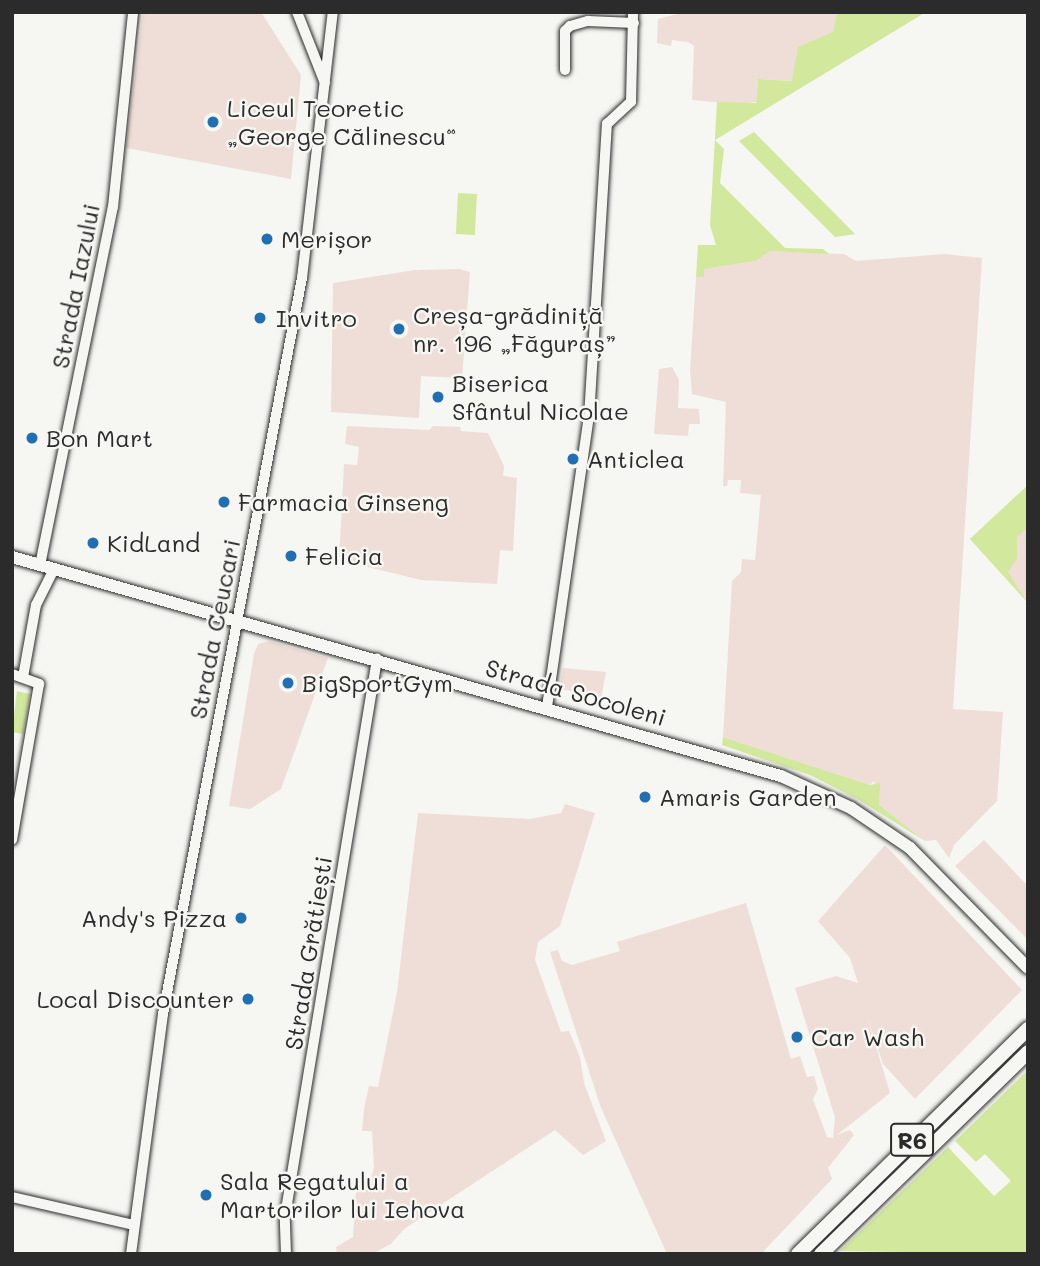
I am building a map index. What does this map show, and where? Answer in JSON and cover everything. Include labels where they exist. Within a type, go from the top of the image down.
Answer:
[{"type":"highway","name":"R6","points":[[798,1254],[1028,1028]]},
{"type":"highway","name":"R6","points":[[821,1254],[1028,1052]]},
{"type":"main road","name":"Strada Socoleni","points":[[12,557],[760,768],[851,808],[926,862],[1028,968]]},
{"type":"street","name":"Strada Iazului","points":[[40,565],[113,207],[133,12]]},
{"type":"street","points":[[297,12],[326,88]]},
{"type":"street","name":"Strada Ceucari","points":[[131,1254],[163,1014],[302,278],[333,12]]},
{"type":"street","points":[[547,707],[589,417],[607,124],[631,102],[634,18],[588,21],[570,26],[565,31],[565,70]]},
{"type":"street","points":[[23,677],[36,605],[54,569]]},
{"type":"street","name":"Strada Grătiești","points":[[286,1254],[285,1216],[377,659]]},
{"type":"street","points":[[12,674],[39,684],[12,840]]},
{"type":"street","points":[[12,1197],[134,1225]]},
{"type":"shaded area","name":"Liceul Teoretic „George Călinescu“","points":[[143,12],[261,12],[301,75],[291,179],[126,148]]},
{"type":"shaded area","points":[[685,12],[837,12],[833,32],[793,81],[758,79],[756,102],[736,104],[692,100],[694,46],[688,42],[672,40],[671,46],[657,43],[658,19]]},
{"type":"shaded area","points":[[770,251],[844,254],[856,261],[945,254],[982,258],[953,709],[1003,712],[997,801],[954,845],[949,858],[936,840],[925,841],[878,805],[874,781],[870,785],[723,737],[732,581],[741,572],[742,559],[755,560],[761,495],[740,493],[741,480],[728,480],[727,486],[723,486],[726,402],[692,394],[690,371],[696,277],[703,277],[703,269],[756,261]]},
{"type":"shaded area","name":"Creșa-grădiniță nr. 196 „Făguraș”","points":[[460,269],[470,272],[462,378],[421,376],[419,418],[331,412],[333,283],[415,270]]},
{"type":"shaded area","points":[[672,367],[679,380],[678,408],[699,409],[700,424],[689,424],[688,436],[654,434],[659,369]]},
{"type":"shaded area","name":"Creșa-grădiniță nr. 196 „Făguraș”","points":[[347,426],[429,430],[433,426],[460,427],[461,431],[488,433],[504,466],[503,476],[517,478],[513,551],[500,550],[497,584],[421,580],[339,560],[344,464],[357,465],[359,447],[345,444]]},
{"type":"shaded area","points":[[1028,485],[1028,603],[970,539]]},
{"type":"shaded area","points":[[269,641],[328,658],[281,789],[250,809],[229,806],[254,654],[258,644]]},
{"type":"shaded area","points":[[563,668],[606,672],[601,699],[559,688]]},
{"type":"shaded area","points":[[565,804],[595,813],[560,926],[538,942],[535,960],[561,1032],[569,1031],[580,1057],[584,1083],[606,1141],[583,1155],[555,1130],[404,1229],[391,1244],[372,1254],[337,1254],[336,1247],[353,1237],[356,1190],[368,1190],[374,1167],[372,1131],[362,1131],[364,1109],[369,1086],[378,1087],[397,992],[418,813],[530,819],[561,813]]},
{"type":"shaded area","points":[[984,840],[1028,886],[1028,940],[955,866]]},
{"type":"shaded area","points":[[885,845],[1022,990],[915,1099],[883,1064],[867,1016],[890,1093],[837,1135],[850,1130],[854,1135],[828,1168],[832,1179],[761,1254],[667,1254],[601,1108],[550,952],[558,950],[562,961],[572,965],[620,951],[617,942],[746,903],[791,1059],[800,1056],[807,1077],[814,1076],[818,1089],[813,1099],[827,1137],[833,1138],[835,1117],[795,988],[836,976],[858,983],[850,958],[818,921]]},
{"type":"green space","points":[[837,12],[926,12],[715,140],[724,149],[720,183],[785,248],[823,249],[829,254],[770,251],[756,261],[704,269],[704,277],[696,277],[698,245],[716,245],[710,225],[717,102],[756,103],[758,79],[792,81],[798,47],[833,32]]},
{"type":"green space","points":[[754,132],[855,234],[835,237],[739,141]]},
{"type":"green space","points":[[458,193],[477,194],[475,235],[456,234]]},
{"type":"green space","points":[[1028,485],[1028,527],[1017,537],[1017,558],[1008,572],[1027,602],[970,539]]},
{"type":"green space","points":[[17,691],[30,694],[23,734],[12,732]]},
{"type":"green space","points":[[723,737],[870,785],[880,783],[879,805],[925,841],[859,800],[810,775],[722,745]]},
{"type":"green space","points":[[1028,1070],[1028,1254],[840,1251],[948,1147],[994,1196],[1011,1181],[985,1154],[976,1162],[955,1141]]},
{"type":"place","name":"Liceul Teoretic „George Călinescu“","points":[[213,122]]},
{"type":"place","name":"Merișor","points":[[267,239]]},
{"type":"place","name":"Invitro","points":[[260,318]]},
{"type":"place","name":"Creșa-grădiniță nr. 196 „Făguraș”","points":[[399,329]]},
{"type":"place","name":"Biserica Sfântul Nicolae","points":[[438,397]]},
{"type":"place","name":"Bon Mart","points":[[32,438]]},
{"type":"place","name":"Anticlea","points":[[573,459]]},
{"type":"place","name":"Farmacia Ginseng","points":[[224,502]]},
{"type":"place","name":"KidLand","points":[[93,543]]},
{"type":"place","name":"Felicia","points":[[291,556]]},
{"type":"place","name":"BigSportGym","points":[[288,683]]},
{"type":"place","name":"Amaris Garden","points":[[645,797]]},
{"type":"place","name":"Andy's Pizza","points":[[241,918]]},
{"type":"place","name":"Local Discounter","points":[[248,999]]},
{"type":"place","name":"Car Wash","points":[[797,1037]]},
{"type":"place","name":"Sala Regatului a Martorilor lui Iehova","points":[[206,1195]]}]
